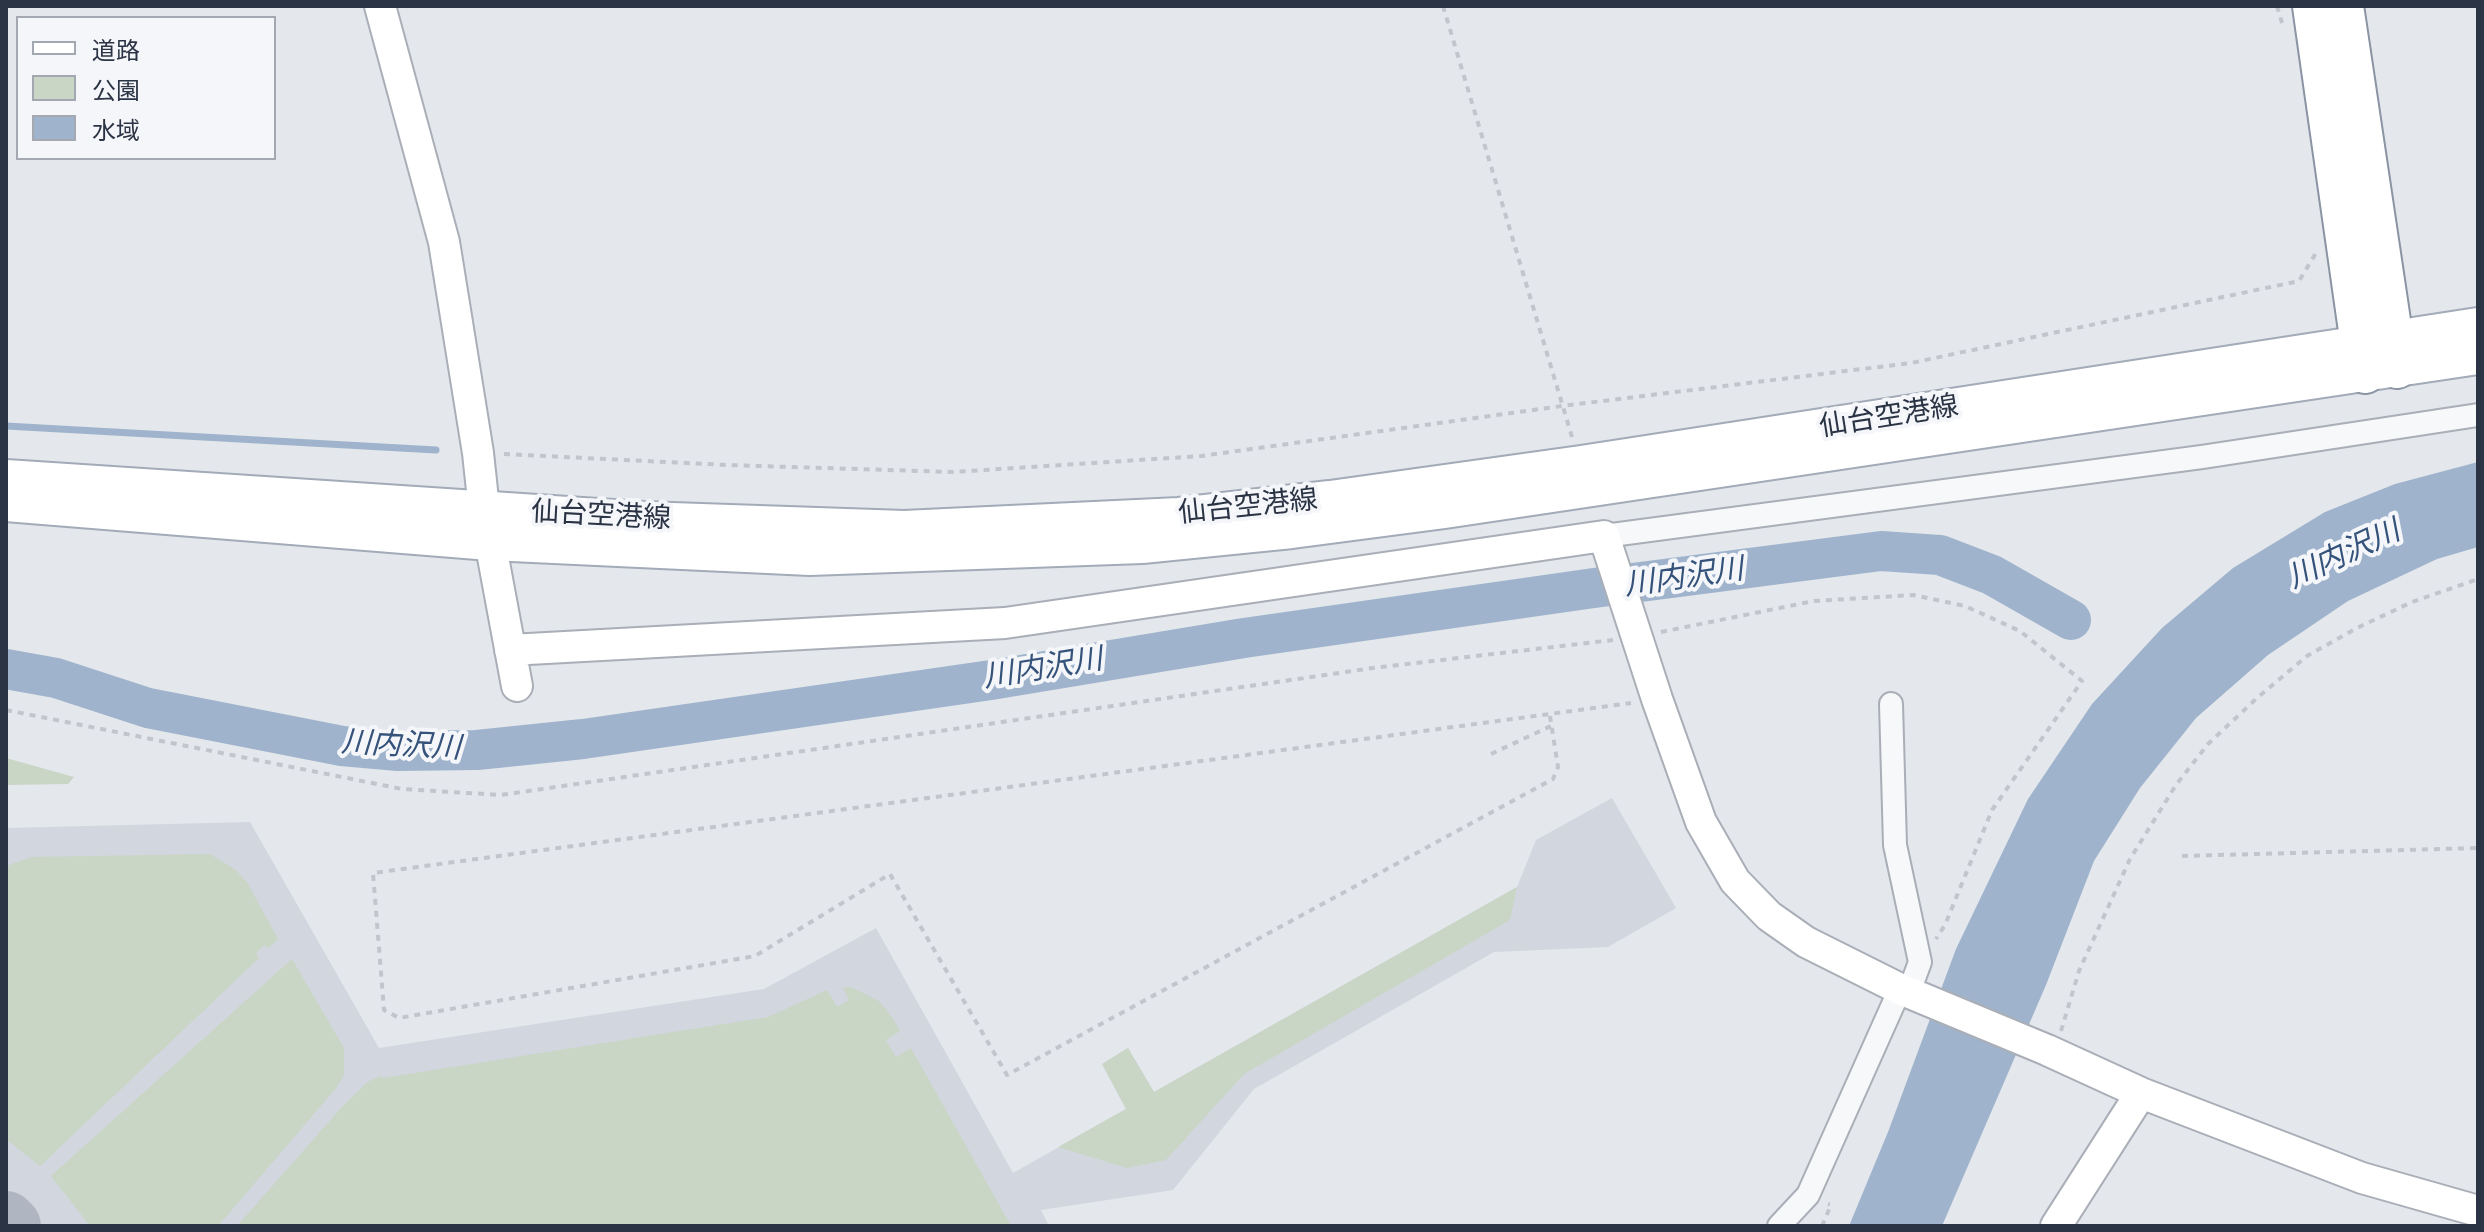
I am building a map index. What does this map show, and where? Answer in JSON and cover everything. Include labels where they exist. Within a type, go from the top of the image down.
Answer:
[{"type":"highway","points":[[2343,6],[2379,355]]},
{"type":"highway","points":[[2299,19],[2379,355]]},
{"type":"main road","name":"仙台空港線","points":[[6,504],[490,543],[810,558],[1142,546],[1445,511],[2379,355],[2478,325]]},
{"type":"main road","name":"仙台空港線","points":[[6,477],[643,519],[904,528],[1179,515],[1330,498],[1943,409],[2379,355],[2478,357]]},
{"type":"street","points":[[380,6],[444,242],[484,509],[517,686]]},
{"type":"street","points":[[510,650],[1005,623],[1606,544],[2478,415]]},
{"type":"street","points":[[1606,544],[1701,822],[1735,881],[1769,916],[1806,942],[1909,992],[2141,1093],[2362,1178],[2478,1211]]},
{"type":"street","points":[[1779,1226],[1808,1195],[1909,992],[1920,962],[1895,845],[1891,704]]},
{"type":"street","points":[[2056,1226],[2141,1093]]},
{"type":"path","points":[[1443,6],[1562,406]]},
{"type":"path","points":[[2277,6],[2299,19]]},
{"type":"path","points":[[478,453],[953,472],[1201,456],[1562,406],[1911,363],[2299,281],[2317,251]]},
{"type":"path","points":[[2051,1052],[2079,971],[2105,909],[2152,822],[2208,744],[2307,656],[2412,602],[2478,579]]},
{"type":"path","points":[[6,710],[402,789],[501,795],[1635,632],[1814,601],[1913,595],[1965,606],[2020,631],[2082,681],[1992,810],[1945,925],[1920,962]]},
{"type":"path","points":[[1550,716],[1558,767],[1553,779],[1007,1075],[890,874],[755,956],[399,1018],[384,1010],[373,873],[1550,716],[1657,699]]},
{"type":"path","points":[[1491,754],[1551,726]]},
{"type":"path","points":[[2182,856],[2478,848]]},
{"type":"shaded area","points":[[1612,798],[1676,908],[1608,947],[1494,952],[1254,1089],[1173,1190],[1041,1210],[1049,1226],[6,1226],[6,828],[250,822],[379,1048],[764,989],[876,928],[1013,1173],[1126,1109],[1102,1064],[1128,1048],[1154,1092],[1517,887],[1536,840]]},
{"type":"green space","points":[[6,758],[74,777],[68,784],[6,785]]},
{"type":"green space","points":[[210,854],[236,870],[248,884],[278,939],[269,948],[265,945],[256,953],[259,958],[40,1166],[6,1139],[6,866],[32,857]]},
{"type":"green space","points":[[1517,887],[1510,920],[1244,1074],[1166,1160],[1127,1168],[1058,1147],[1126,1109],[1102,1064],[1128,1048],[1154,1092]]},
{"type":"green space","points":[[292,959],[344,1048],[344,1075],[336,1088],[218,1226],[90,1226],[51,1176]]},
{"type":"green space","points":[[851,987],[879,1001],[892,1017],[900,1031],[886,1040],[896,1057],[911,1048],[1011,1226],[237,1226],[341,1108],[369,1081],[380,1076],[383,1078],[768,1017],[827,990],[837,1007],[849,1000],[843,988]]},
{"type":"water","points":[[2478,462],[2478,547],[2437,559],[2348,601],[2268,655],[2196,718],[2140,788],[2094,861],[2046,985],[1942,1226],[1849,1226],[1888,1132],[1956,949],[2028,799],[2092,704],[2162,628],[2233,568],[2325,512],[2395,484]]},
{"type":"waterway","points":[[6,426],[436,450]]},
{"type":"waterway","name":"川内沢川","points":[[6,669],[56,678],[148,708],[342,746],[398,751],[477,750],[583,739],[991,680],[1244,638],[1881,551],[1940,555],[1992,575],[2071,620]]},
{"type":"taxiway","points":[[6,1221],[11,1226]]}]
